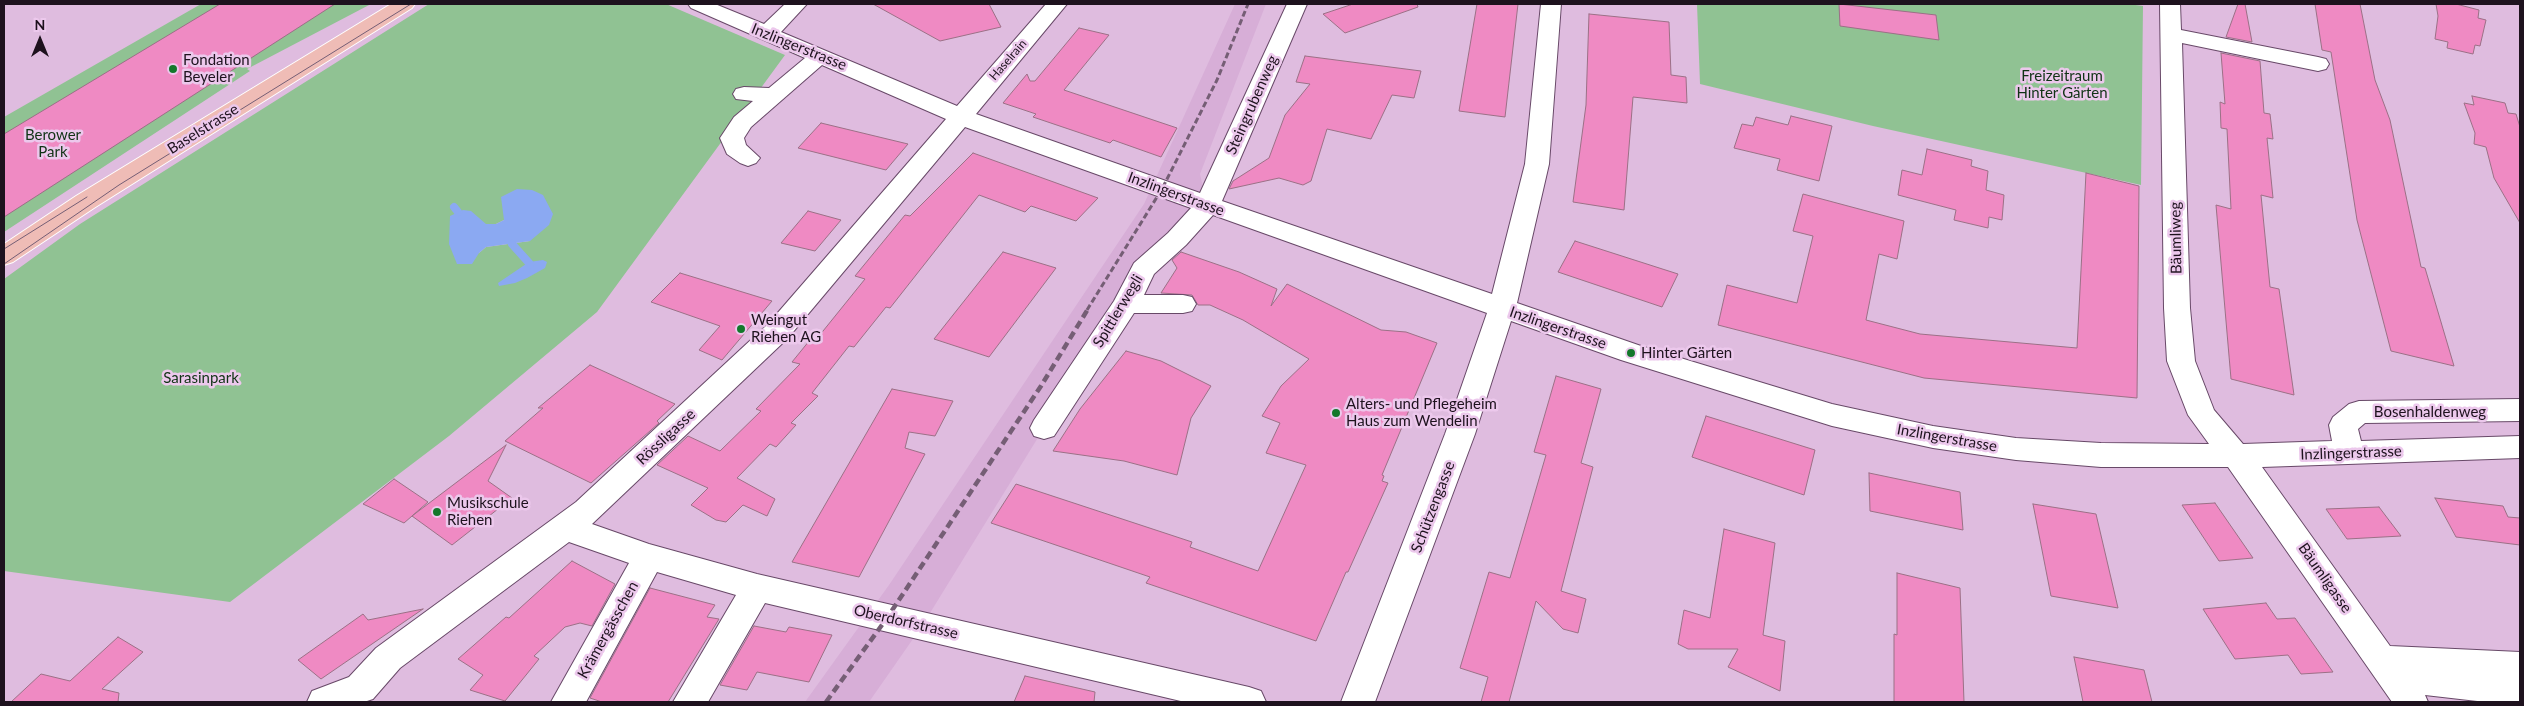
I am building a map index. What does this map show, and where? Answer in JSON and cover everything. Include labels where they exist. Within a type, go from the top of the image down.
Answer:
[{"type":"main road","name":"Baselstrasse","points":[[4,256],[85,202],[405,4]]},
{"type":"street","name":"Inzlingerstrasse","points":[[698,4],[960,116],[1207,206],[1502,309],[1755,393],[1832,415],[1933,437],[2016,449],[2101,455],[2235,456],[2350,454],[2520,447]]},
{"type":"street","points":[[766,34],[797,4]]},
{"type":"street","name":"Haselrain","points":[[960,116],[1057,4]]},
{"type":"street","name":"Steingrubenweg","points":[[1207,206],[1297,4]]},
{"type":"street","points":[[1502,309],[1538,164],[1551,4]]},
{"type":"street","name":"Bäumliweg","points":[[2170,4],[2177,308],[2181,361],[2202,415],[2235,456]]},
{"type":"street","points":[[2171,34],[2318,64]]},
{"type":"street","points":[[748,158],[735,149],[732,138],[742,122],[821,56]]},
{"type":"street","points":[[744,94],[774,96]]},
{"type":"street","name":"Rössligasse","points":[[324,702],[358,695],[388,658],[566,528],[778,331],[960,116]]},
{"type":"street","name":"Spittlerwegli","points":[[1044,428],[1126,304],[1143,269],[1177,239],[1207,206]]},
{"type":"street","points":[[1126,304],[1183,304]]},
{"type":"street","name":"Schützengasse","points":[[1358,702],[1460,434],[1502,309]]},
{"type":"street","name":"Bosenhaldenweg","points":[[2350,454],[2343,425],[2359,412],[2520,410]]},
{"type":"street","name":"Bäumligasse","points":[[2235,456],[2251,475],[2396,679]]},
{"type":"street","name":"Oberdorfstrasse","points":[[566,528],[649,557],[757,588],[1249,702]]},
{"type":"street","name":"Krämergässchen","points":[[568,702],[649,557]]},
{"type":"street","points":[[690,702],[757,588]]},
{"type":"street","points":[[2396,679],[2520,667]]},
{"type":"street","points":[[2396,679],[2520,691]]},
{"type":"shaded area","points":[[1235,4],[1266,4],[1200,174],[1207,206],[1177,239],[1047,423],[922,626],[869,702],[805,702],[889,585],[1144,204]]},
{"type":"green space","name":"Berower Park","points":[[201,4],[371,4],[247,69],[250,71],[4,232],[4,117]]},
{"type":"green space","name":"Sarasinpark","points":[[429,4],[666,4],[785,55],[597,312],[449,436],[230,602],[4,571],[4,279],[80,224]],"holes":[[[504,220],[530,241],[486,247],[479,253],[486,224],[496,224]]]},
{"type":"green space","name":"Freizeitraum Hinter Gärten","points":[[1697,4],[2128,4],[2143,6],[2141,185],[1873,126],[1700,84]]},
{"type":"water","points":[[517,189],[532,190],[543,195],[553,214],[549,225],[530,241],[486,247],[479,253],[472,264],[457,264],[449,244],[450,216],[463,210],[471,211],[486,224],[496,224],[504,220],[501,197]]},
{"type":"water","points":[[543,260],[547,262],[545,268],[515,283],[499,286],[498,283],[529,262]]},
{"type":"building","name":"Berower Park","points":[[220,4],[335,4],[4,217],[4,134]]},
{"type":"building","points":[[873,4],[989,4],[1001,27],[940,41]]},
{"type":"building","points":[[1353,4],[1417,4],[1418,7],[1345,33],[1323,14]]},
{"type":"building","points":[[1477,4],[1518,4],[1505,117],[1459,111]]},
{"type":"building","points":[[1839,4],[1936,15],[1939,40],[1840,26]]},
{"type":"building","points":[[2238,4],[2245,4],[2252,42],[2226,37]]},
{"type":"building","points":[[2315,4],[2360,4],[2375,80],[2390,120],[2421,267],[2425,268],[2454,366],[2391,351],[2357,220],[2331,52],[2322,50]]},
{"type":"building","points":[[2436,4],[2456,4],[2479,10],[2478,18],[2486,20],[2480,46],[2475,45],[2473,54],[2447,48],[2448,42],[2435,39],[2438,16]]},
{"type":"building","points":[[1589,14],[1669,22],[1671,75],[1686,77],[1687,103],[1633,97],[1624,210],[1573,202],[1586,105]]},
{"type":"building","points":[[1079,28],[1109,35],[1064,90],[1177,128],[1161,157],[1113,140],[1110,143],[1033,117],[1036,114],[1003,103],[1027,74],[1030,81],[1035,81]]},
{"type":"building","points":[[2221,53],[2260,61],[2264,113],[2270,114],[2273,139],[2267,138],[2273,198],[2261,195],[2270,287],[2279,289],[2294,395],[2231,379],[2216,205],[2231,209],[2227,129],[2221,128],[2220,102],[2225,104]]},
{"type":"building","points":[[1305,56],[1421,71],[1414,98],[1392,95],[1371,139],[1327,129],[1311,181],[1303,185],[1279,178],[1229,189],[1233,181],[1269,158],[1285,115],[1310,84],[1296,82]]},
{"type":"building","points":[[2472,96],[2505,103],[2508,113],[2516,114],[2520,127],[2520,223],[2494,178],[2486,147],[2474,144],[2475,133],[2464,103],[2474,105]]},
{"type":"building","points":[[1791,116],[1832,126],[1819,181],[1777,170],[1780,159],[1734,148],[1742,124],[1753,126],[1756,117],[1788,125]]},
{"type":"building","points":[[821,123],[908,144],[886,170],[798,148]]},
{"type":"building","points":[[1927,149],[1972,160],[1971,166],[1988,171],[1986,190],[2004,195],[2002,220],[1989,217],[1988,228],[1954,220],[1956,210],[1898,195],[1902,170],[1922,175]]},
{"type":"building","points":[[973,153],[1098,198],[1076,221],[1031,206],[1025,212],[979,195],[890,308],[886,307],[854,347],[849,346],[812,393],[818,396],[791,423],[796,425],[776,447],[770,444],[737,478],[775,499],[767,516],[743,505],[726,522],[716,520],[691,505],[708,488],[657,465],[688,436],[720,451],[761,411],[756,409],[800,364],[792,362],[814,335],[819,336],[865,279],[855,276],[905,215],[910,216]]},
{"type":"building","points":[[2086,173],[2139,186],[2137,398],[1924,378],[1718,325],[1727,285],[1797,303],[1813,236],[1793,231],[1803,194],[1904,221],[1897,259],[1879,254],[1866,320],[1920,334],[2077,348]]},
{"type":"building","points":[[808,211],[841,220],[815,251],[781,243]]},
{"type":"building","points":[[1575,241],[1678,274],[1662,307],[1558,272]]},
{"type":"building","points":[[1003,252],[1056,268],[989,357],[934,339]]},
{"type":"building","name":"Alters- und Pflegeheim Haus zum Wendelin","points":[[1181,252],[1239,272],[1277,289],[1271,306],[1287,284],[1381,330],[1406,332],[1437,343],[1382,475],[1384,476],[1382,481],[1388,483],[1316,641],[1146,583],[1150,577],[991,523],[1016,484],[1192,542],[1190,547],[1258,571],[1306,465],[1266,453],[1280,423],[1262,416],[1281,386],[1309,359],[1243,320],[1210,305],[1198,305],[1192,295],[1161,293],[1177,268],[1172,260]]},
{"type":"building","points":[[680,273],[772,301],[722,360],[699,350],[720,326],[651,302]]},
{"type":"building","points":[[1126,351],[1161,361],[1211,386],[1191,418],[1177,475],[1124,461],[1053,451],[1080,409]]},
{"type":"building","points":[[590,365],[675,404],[657,421],[659,423],[591,483],[505,441],[543,408],[538,408]]},
{"type":"building","points":[[1556,376],[1601,389],[1581,463],[1593,467],[1561,591],[1586,599],[1578,633],[1563,629],[1536,601],[1509,702],[1481,702],[1488,677],[1460,668],[1489,572],[1510,578],[1546,455],[1534,452]]},
{"type":"building","points":[[892,389],[953,401],[935,436],[909,432],[905,448],[925,454],[859,577],[792,562]]},
{"type":"building","points":[[1706,416],[1815,450],[1804,495],[1692,457]]},
{"type":"building","name":"Musikschule Riehen","points":[[506,445],[488,481],[512,498],[452,545],[412,516]]},
{"type":"building","points":[[1869,473],[1960,492],[1963,530],[1870,511]]},
{"type":"building","points":[[394,479],[428,502],[404,523],[363,504]]},
{"type":"building","points":[[2435,498],[2503,506],[2508,517],[2520,518],[2520,545],[2456,537]]},
{"type":"building","points":[[2215,503],[2253,558],[2219,561],[2182,505]]},
{"type":"building","points":[[2033,504],[2096,514],[2118,608],[2051,596]]},
{"type":"building","points":[[2379,507],[2401,536],[2347,539],[2326,509]]},
{"type":"building","points":[[1724,529],[1775,543],[1763,635],[1785,641],[1780,691],[1728,667],[1738,649],[1688,649],[1678,644],[1684,610],[1710,618]]},
{"type":"building","points":[[572,561],[615,584],[592,626],[580,623],[565,627],[534,656],[539,659],[505,701],[470,690],[483,675],[458,659],[506,617],[509,618]]},
{"type":"building","points":[[1897,573],[1960,588],[1964,702],[1894,702],[1894,634],[1897,635]]},
{"type":"building","points":[[650,588],[715,605],[707,617],[719,619],[668,702],[602,702],[590,698]]},
{"type":"building","points":[[2266,603],[2277,619],[2295,618],[2333,672],[2301,674],[2288,655],[2235,659],[2203,609]]},
{"type":"building","points":[[423,609],[321,679],[298,660],[363,614],[368,620]]},
{"type":"building","points":[[754,626],[786,632],[789,627],[832,635],[809,682],[757,672],[747,690],[720,685]]},
{"type":"building","points":[[118,637],[143,652],[102,689],[119,693],[118,702],[11,702],[41,674],[70,681]]},
{"type":"building","points":[[2074,657],[2144,670],[2152,702],[2083,702]]},
{"type":"building","points":[[1025,676],[1095,692],[1094,702],[1014,702]]},
{"type":"waterway","points":[[454,207],[458,212]]},
{"type":"waterway","points":[[512,244],[530,264]]},
{"type":"tram line","points":[[4,264],[119,185],[411,4]]},
{"type":"tram line","points":[[4,249],[87,197]]},
{"type":"railway","points":[[1087,310],[1162,189],[1217,80],[1248,4]]},
{"type":"railway","points":[[826,702],[887,618],[1041,386],[1088,309]]},
{"type":"place","name":"Fondation Beyeler","points":[[173,69]]},
{"type":"place","name":"Weingut Riehen AG","points":[[741,329]]},
{"type":"place","name":"Hinter Gärten","points":[[1631,353]]},
{"type":"place","name":"Alters- und Pflegeheim Haus zum Wendelin","points":[[1336,413]]},
{"type":"place","name":"Musikschule Riehen","points":[[437,512]]}]
